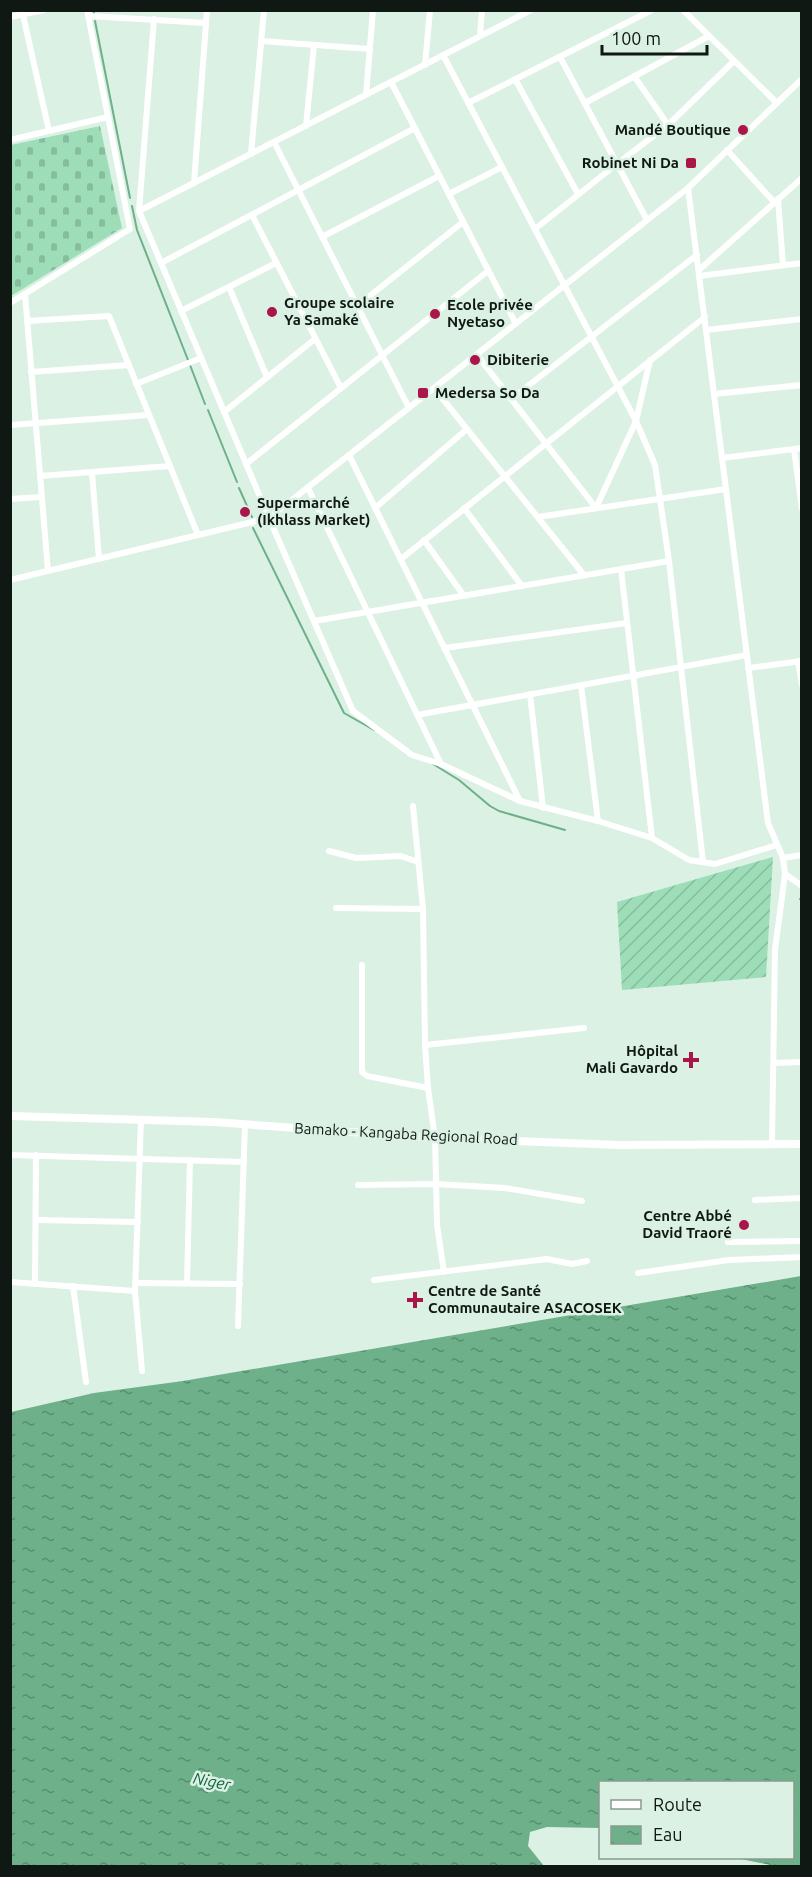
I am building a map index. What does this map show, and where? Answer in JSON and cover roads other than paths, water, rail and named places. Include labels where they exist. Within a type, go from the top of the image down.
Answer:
[{"type":"street","points":[[10,17],[44,10]]},
{"type":"street","points":[[194,183],[207,10]]},
{"type":"street","points":[[251,154],[264,10]]},
{"type":"street","points":[[366,95],[373,10]]},
{"type":"street","points":[[425,65],[429,10]]},
{"type":"street","points":[[480,36],[482,10]]},
{"type":"street","points":[[139,211],[531,10]]},
{"type":"street","points":[[468,103],[652,10]]},
{"type":"street","points":[[682,10],[777,103]]},
{"type":"street","points":[[10,303],[130,229],[88,13],[206,22]]},
{"type":"street","points":[[23,15],[49,131]]},
{"type":"street","points":[[154,19],[139,211],[353,711],[412,755],[441,764],[520,801],[652,838],[689,860],[715,864],[777,845]]},
{"type":"street","points":[[585,103],[709,36]]},
{"type":"street","points":[[261,41],[370,49]]},
{"type":"street","points":[[306,126],[314,45]]},
{"type":"street","points":[[443,56],[636,421],[655,465],[669,561],[703,862]]},
{"type":"street","points":[[560,57],[647,220]]},
{"type":"street","points":[[535,229],[668,125],[734,61]]},
{"type":"street","points":[[634,76],[668,125]]},
{"type":"street","points":[[10,580],[269,518],[688,188],[801,79]]},
{"type":"street","points":[[515,80],[578,194]]},
{"type":"street","points":[[391,82],[516,324]]},
{"type":"street","points":[[10,140],[108,117]]},
{"type":"street","points":[[161,264],[415,128]]},
{"type":"street","points":[[274,142],[409,408]]},
{"type":"street","points":[[728,150],[776,200],[783,265]]},
{"type":"street","points":[[449,194],[502,167]]},
{"type":"street","points":[[322,237],[440,176]]},
{"type":"street","points":[[699,273],[801,178]]},
{"type":"street","points":[[688,188],[768,823],[783,858],[785,874],[775,950],[772,1144]]},
{"type":"street","points":[[125,203],[140,200]]},
{"type":"street","points":[[252,215],[340,388]]},
{"type":"street","points":[[357,306],[463,222]]},
{"type":"street","points":[[511,399],[697,255]]},
{"type":"street","points":[[181,311],[276,263]]},
{"type":"street","points":[[699,273],[801,263]]},
{"type":"street","points":[[246,464],[488,271]]},
{"type":"street","points":[[229,287],[267,377]]},
{"type":"street","points":[[25,294],[48,571]]},
{"type":"street","points":[[27,321],[109,316],[198,535]]},
{"type":"street","points":[[400,559],[705,317]]},
{"type":"street","points":[[706,330],[801,319]]},
{"type":"street","points":[[224,412],[315,339]]},
{"type":"street","points":[[477,355],[596,508]]},
{"type":"street","points":[[136,384],[201,358]]},
{"type":"street","points":[[596,508],[636,421],[650,360]]},
{"type":"street","points":[[31,372],[129,365]]},
{"type":"street","points":[[714,394],[801,385]]},
{"type":"street","points":[[434,388],[584,575]]},
{"type":"street","points":[[10,425],[149,415]]},
{"type":"street","points":[[375,508],[467,429]]},
{"type":"street","points":[[722,458],[801,448]]},
{"type":"street","points":[[794,449],[801,509]]},
{"type":"street","points":[[349,455],[520,801]]},
{"type":"street","points":[[40,476],[170,466]]},
{"type":"street","points":[[92,472],[99,559]]},
{"type":"street","points":[[308,488],[441,764]]},
{"type":"street","points":[[538,517],[726,489]]},
{"type":"street","points":[[10,499],[41,497]]},
{"type":"street","points":[[464,508],[522,586]]},
{"type":"street","points":[[424,540],[464,596]]},
{"type":"street","points":[[314,621],[669,561]]},
{"type":"street","points":[[621,569],[652,838]]},
{"type":"street","points":[[444,648],[627,623]]},
{"type":"street","points":[[417,715],[747,655]]},
{"type":"street","points":[[748,668],[800,661],[801,685]]},
{"type":"street","points":[[581,685],[598,821]]},
{"type":"street","points":[[530,694],[543,808]]},
{"type":"street","points":[[413,806],[423,909],[425,1045],[435,1138],[437,1225],[444,1272]]},
{"type":"street","points":[[329,851],[356,858],[400,856],[418,862]]},
{"type":"street","points":[[783,858],[801,855]]},
{"type":"street","points":[[785,874],[801,886]]},
{"type":"street","points":[[336,908],[423,909]]},
{"type":"street","points":[[362,965],[362,1072],[367,1076],[428,1088]]},
{"type":"street","points":[[425,1045],[584,1028]]},
{"type":"street","points":[[774,1063],[801,1062]]},
{"type":"street","name":"Bamako - Kangaba Regional Road","points":[[10,1116],[141,1120],[435,1138],[620,1145],[801,1144]]},
{"type":"street","points":[[141,1120],[135,1291],[142,1371]]},
{"type":"street","points":[[238,1326],[245,1125]]},
{"type":"street","points":[[10,1155],[244,1162]]},
{"type":"street","points":[[35,1284],[36,1155]]},
{"type":"street","points":[[187,1283],[190,1160]]},
{"type":"street","points":[[358,1185],[505,1188],[582,1201]]},
{"type":"street","points":[[754,1200],[801,1198]]},
{"type":"street","points":[[36,1220],[138,1222]]},
{"type":"street","points":[[729,1242],[801,1241]]},
{"type":"street","points":[[638,1273],[729,1260],[801,1257]]},
{"type":"street","points":[[374,1280],[547,1259],[572,1264],[587,1261]]},
{"type":"street","points":[[10,1282],[135,1291]]},
{"type":"street","points":[[136,1283],[240,1284]]},
{"type":"street","points":[[73,1286],[86,1382]]},
{"type":"water","name":"Niger","points":[[801,1276],[801,1866],[775,1866],[741,1859],[794,1859],[794,1781],[599,1781],[599,1828],[547,1827],[530,1832],[528,1846],[544,1866],[11,1866],[11,1412],[94,1393],[183,1381]]},
{"type":"waterway","points":[[95,21],[130,198]]},
{"type":"waterway","points":[[132,206],[137,230],[188,360]]},
{"type":"waterway","points":[[190,365],[205,404]]},
{"type":"waterway","points":[[208,410],[237,482]]},
{"type":"waterway","points":[[239,488],[252,517]]},
{"type":"waterway","points":[[253,528],[344,713],[374,730]]},
{"type":"waterway","points":[[433,764],[459,780],[499,811],[565,830]]},
{"type":"place","name":"Mandé Boutique","points":[[743,130]]},
{"type":"place","name":"Robinet Ni Da","points":[[691,163]]},
{"type":"place","name":"Groupe scolaire Ya Samaké","points":[[272,312]]},
{"type":"place","name":"Ecole privée Nyetaso","points":[[435,314]]},
{"type":"place","name":"Dibiterie","points":[[475,360]]},
{"type":"place","name":"Medersa So Da","points":[[423,393]]},
{"type":"place","name":"Supermarché (Ikhlass Market)","points":[[245,512]]},
{"type":"place","name":"Hôpital Mali Gavardo","points":[[691,1060]]},
{"type":"place","name":"Centre Abbé David Traoré","points":[[744,1225]]},
{"type":"place","name":"Centre de Santé Communautaire ASACOSEK","points":[[415,1300]]}]
